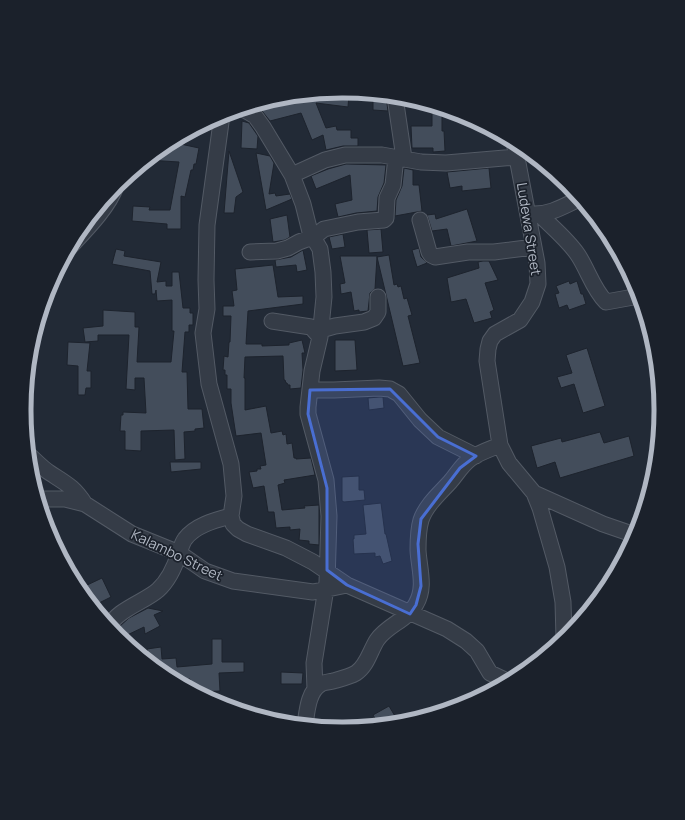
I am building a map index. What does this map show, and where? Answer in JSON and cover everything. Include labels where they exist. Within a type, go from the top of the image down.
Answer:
[{"type":"street","points":[[250,252],[277,251],[288,248],[318,234],[324,229],[344,224],[384,220],[386,218],[388,198],[400,158],[396,103]]},
{"type":"street","points":[[249,113],[255,116],[292,175],[303,204],[308,226],[320,249],[323,272],[324,297],[320,334],[312,371],[308,407],[308,414],[327,488],[329,537],[326,590],[314,663],[315,689]]},
{"type":"street","points":[[221,123],[208,225],[206,280],[207,309],[203,333],[209,384],[231,464],[234,496],[231,516],[233,524],[247,534],[286,548],[328,570],[347,585],[447,629],[466,641],[477,651],[490,673],[500,679]]},
{"type":"street","name":"Ludewa Street","points":[[516,151],[533,214],[534,248],[537,263],[538,284],[532,302],[520,320],[495,334],[490,341],[487,361],[500,445],[509,463],[534,493],[547,530],[560,582],[563,602],[564,629]]},
{"type":"street","points":[[292,175],[325,160],[339,156],[360,154],[400,158],[421,162],[446,163],[517,157]]},
{"type":"street","points":[[533,214],[551,212],[574,201]]},
{"type":"street","points":[[533,214],[576,253],[588,272],[595,288],[606,302],[632,297]]},
{"type":"street","points":[[420,220],[429,252],[435,257],[468,252],[490,252],[534,248]]},
{"type":"street","points":[[320,334],[334,326],[364,322],[374,318],[378,312],[378,297]]},
{"type":"street","points":[[272,321],[311,327],[320,334]]},
{"type":"street","points":[[310,390],[390,389],[399,394],[420,420],[438,437],[476,456]]},
{"type":"street","points":[[306,719],[310,698],[315,689],[321,684],[356,673],[362,668],[377,640],[389,627],[410,614],[420,596],[421,586],[418,544],[421,519],[432,502],[460,468],[471,458],[500,445]]},
{"type":"street","points":[[35,460],[77,492],[85,504]]},
{"type":"street","points":[[534,493],[602,524],[628,533]]},
{"type":"street","name":"Kalambo Street","points":[[46,502],[65,499],[85,504],[132,534],[179,553],[205,571],[233,581],[313,592],[347,585]]},
{"type":"street","points":[[113,620],[118,615],[149,596],[166,582],[181,546],[185,539],[193,531],[219,519],[231,516]]},
{"type":"highlighted area","points":[[390,389],[438,437],[476,456],[460,468],[421,519],[418,544],[421,586],[416,605],[410,614],[347,585],[327,570],[327,488],[308,414],[310,390]]},
{"type":"building","points":[[349,98],[348,107],[316,103],[326,128],[336,126],[337,130],[351,130],[351,138],[358,138],[358,146],[343,146],[326,150],[323,135],[312,140],[301,113],[270,121],[260,109],[302,101]]},
{"type":"building","points":[[373,100],[387,102],[388,111],[373,110]]},
{"type":"building","points":[[432,112],[442,115],[442,131],[444,131],[445,151],[433,152],[433,148],[412,148],[411,126],[432,126]]},
{"type":"building","points":[[242,121],[249,123],[258,136],[257,149],[241,148]]},
{"type":"building","points":[[180,144],[199,148],[196,164],[194,164],[193,170],[191,170],[185,197],[181,196],[181,229],[167,229],[167,224],[132,221],[133,206],[150,207],[149,210],[170,210],[179,162],[156,161]]},
{"type":"building","points":[[229,151],[243,192],[236,197],[234,213],[224,213]]},
{"type":"building","points":[[256,153],[270,156],[274,163],[269,194],[275,193],[276,196],[290,194],[292,199],[266,210]]},
{"type":"building","points":[[346,164],[386,165],[384,183],[378,197],[377,211],[356,213],[338,217],[335,204],[352,200],[350,175],[316,189],[311,176]]},
{"type":"building","points":[[404,168],[413,170],[413,185],[419,185],[422,211],[395,216],[396,200],[402,186]]},
{"type":"building","points":[[489,168],[491,188],[462,191],[462,186],[450,188],[447,172]]},
{"type":"building","points":[[467,209],[477,241],[451,246],[447,229],[432,231],[427,215],[435,214],[436,219]]},
{"type":"building","points":[[287,215],[290,237],[285,240],[273,242],[270,219]]},
{"type":"building","points":[[381,229],[383,252],[369,253],[367,230]]},
{"type":"building","points":[[343,234],[345,247],[332,249],[329,237]]},
{"type":"building","points":[[419,248],[421,257],[427,263],[417,267],[412,250]]},
{"type":"building","points":[[116,249],[125,251],[124,256],[161,262],[157,282],[166,281],[166,286],[172,286],[172,272],[179,272],[183,308],[190,308],[190,313],[193,313],[193,325],[189,325],[189,332],[185,332],[182,372],[187,372],[188,409],[202,409],[204,428],[184,432],[185,459],[175,460],[174,430],[141,431],[141,451],[125,450],[125,431],[120,431],[121,415],[123,415],[123,412],[146,413],[144,378],[135,378],[135,390],[126,389],[129,335],[98,335],[98,341],[85,342],[83,328],[103,326],[103,310],[135,312],[135,327],[139,327],[137,362],[171,362],[174,331],[172,331],[172,300],[157,301],[156,290],[155,294],[152,294],[150,271],[112,264]]},
{"type":"building","points":[[303,250],[307,270],[297,272],[296,265],[276,267],[275,260],[291,257]]},
{"type":"building","points":[[389,255],[394,285],[397,284],[398,287],[401,286],[404,299],[407,298],[412,315],[408,316],[420,363],[403,366],[377,257]]},
{"type":"building","points":[[340,256],[377,256],[375,289],[370,293],[368,311],[354,311],[351,292],[341,294],[340,284],[345,283]]},
{"type":"building","points":[[489,261],[498,280],[485,283],[494,310],[490,312],[492,318],[474,323],[466,299],[451,302],[447,278],[479,268],[478,262]]},
{"type":"building","points":[[273,265],[278,297],[303,296],[303,304],[248,311],[246,344],[262,344],[262,346],[289,345],[289,343],[302,340],[305,353],[302,353],[303,370],[301,388],[290,389],[290,385],[288,385],[284,380],[283,356],[245,357],[245,410],[266,406],[271,433],[282,431],[283,435],[286,434],[287,444],[292,443],[294,458],[311,458],[315,475],[284,480],[285,483],[278,485],[282,510],[319,505],[319,545],[309,544],[309,541],[299,540],[300,529],[290,530],[290,527],[276,528],[274,512],[268,512],[264,486],[253,488],[249,472],[257,471],[257,469],[261,469],[260,466],[266,465],[261,433],[236,436],[231,403],[231,389],[227,389],[227,375],[225,375],[225,370],[223,370],[224,356],[228,357],[231,316],[223,316],[223,306],[234,306],[232,291],[237,290],[235,269]]},
{"type":"building","points":[[569,281],[570,284],[577,281],[586,304],[569,310],[567,305],[559,308],[555,294],[559,293],[556,286]]},
{"type":"building","points":[[335,340],[355,340],[357,370],[335,371]]},
{"type":"building","points":[[68,342],[90,343],[87,371],[91,371],[91,388],[86,388],[85,395],[78,395],[78,366],[67,365]]},
{"type":"building","points":[[587,348],[605,406],[583,413],[574,384],[561,388],[557,377],[572,373],[566,355]]},
{"type":"building","points":[[383,397],[384,408],[369,410],[368,398]]},
{"type":"building","points":[[600,432],[604,443],[629,436],[634,456],[560,478],[555,462],[537,468],[531,446],[561,438],[562,442]]},
{"type":"building","points":[[170,462],[201,462],[201,469],[171,472]]},
{"type":"building","points":[[359,476],[359,490],[364,490],[365,500],[342,501],[342,477]]},
{"type":"building","points":[[381,503],[385,534],[392,561],[383,564],[380,556],[375,557],[375,553],[354,554],[353,539],[354,535],[366,534],[363,505]]},
{"type":"building","points":[[102,578],[111,597],[98,603],[85,586]]},
{"type":"building","points":[[148,608],[163,611],[154,615],[160,626],[145,634],[144,627],[127,635],[122,630],[120,626],[129,618]]},
{"type":"building","points":[[212,639],[222,639],[222,662],[244,662],[244,672],[219,673],[220,691],[210,691],[190,682],[190,679],[186,679],[169,669],[147,652],[147,649],[161,647],[162,659],[176,658],[177,667],[212,664]]},
{"type":"building","points":[[281,672],[303,673],[302,684],[281,684]]},
{"type":"building","points":[[389,706],[396,717],[376,720],[373,715]]}]
